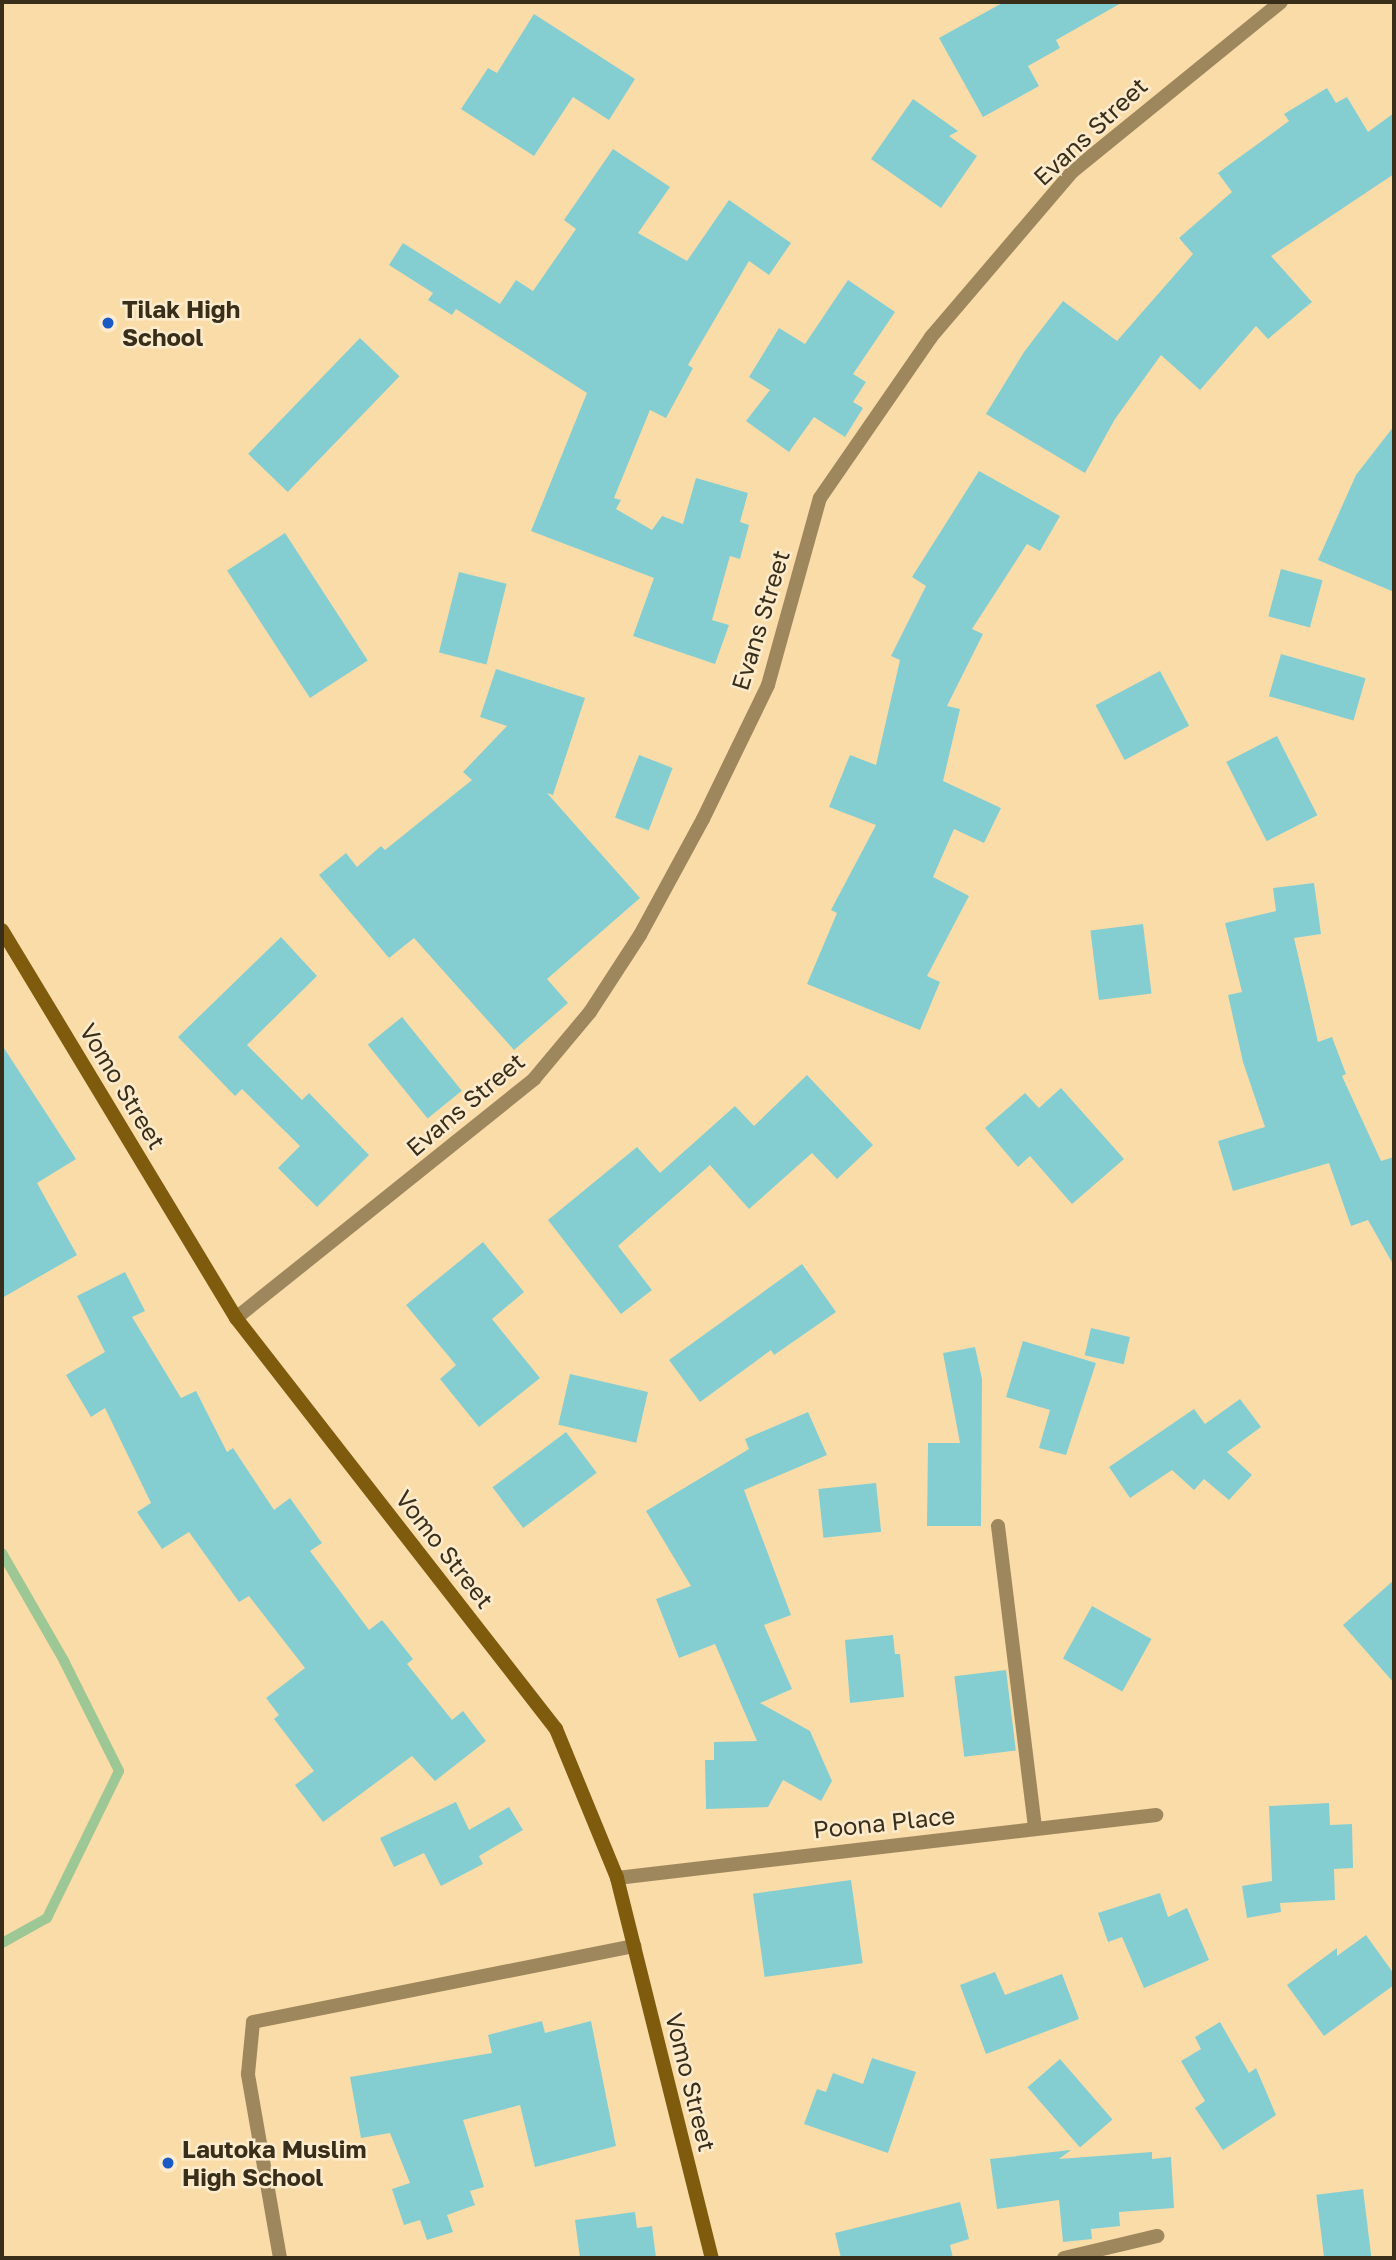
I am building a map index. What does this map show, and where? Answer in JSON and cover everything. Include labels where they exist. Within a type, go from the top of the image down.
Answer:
[{"type":"main road","name":"Vomo Street","points":[[2,930],[236,1318],[556,1729],[617,1878],[712,2258]]},
{"type":"street","name":"Evans Street","points":[[236,1318],[534,1079],[590,1012],[666,889],[768,685],[820,498],[828,486],[931,337],[1073,171],[1281,2]]},
{"type":"street","points":[[998,1526],[1035,1828]]},
{"type":"street","name":"Poona Place","points":[[617,1878],[1156,1815]]},
{"type":"street","points":[[280,2258],[248,2074],[253,2022],[634,1945]]},
{"type":"street","points":[[1064,2258],[1157,2236]]},
{"type":"building","points":[[1004,2],[1123,2],[1056,40],[1060,48],[1028,66],[1039,86],[983,117],[939,38]]},
{"type":"building","points":[[534,14],[635,79],[609,120],[573,97],[534,156],[461,109],[488,68],[497,73]]},
{"type":"building","points":[[1327,88],[1336,103],[1347,97],[1368,132],[1394,113],[1394,174],[1271,256],[1312,302],[1268,339],[1256,326],[1200,390],[1161,355],[1115,419],[1085,473],[986,414],[1024,352],[1063,301],[1117,341],[1193,254],[1179,238],[1232,192],[1218,173],[1289,121],[1284,114]]},
{"type":"building","points":[[913,99],[958,131],[949,136],[977,156],[941,208],[871,159]]},
{"type":"building","points":[[613,149],[670,187],[638,233],[687,261],[729,200],[791,243],[769,275],[749,261],[688,365],[693,368],[666,418],[650,410],[614,498],[621,500],[616,509],[652,530],[662,516],[683,524],[696,478],[748,493],[740,522],[749,525],[740,559],[730,556],[712,620],[729,625],[715,664],[633,636],[654,578],[531,531],[587,393],[456,309],[452,315],[428,300],[433,293],[389,265],[403,243],[500,304],[516,280],[533,291],[576,229],[564,220]]},
{"type":"building","points":[[848,280],[895,312],[853,374],[866,382],[853,402],[863,408],[845,437],[814,417],[789,452],[746,421],[770,390],[749,377],[779,328],[805,344]]},
{"type":"building","points":[[360,338],[400,376],[288,492],[248,454]]},
{"type":"building","points":[[1394,426],[1394,592],[1318,560],[1356,475]]},
{"type":"building","points":[[979,471],[1060,516],[1040,551],[1027,544],[972,629],[983,634],[947,706],[960,709],[943,781],[1001,808],[984,843],[954,829],[933,877],[969,896],[927,976],[940,982],[920,1030],[807,984],[837,913],[831,910],[876,825],[829,807],[850,755],[876,765],[900,660],[891,656],[926,586],[912,577]]},
{"type":"building","points":[[285,533],[368,660],[310,698],[227,571]]},
{"type":"building","points":[[1281,569],[1323,580],[1310,627],[1268,616]]},
{"type":"building","points":[[459,572],[507,584],[486,664],[439,653]]},
{"type":"building","points":[[1281,654],[1366,678],[1353,721],[1269,696]]},
{"type":"building","points":[[496,669],[585,698],[553,795],[547,793],[640,898],[547,979],[568,1003],[514,1050],[414,938],[389,958],[319,875],[346,853],[357,867],[381,846],[385,850],[472,780],[463,772],[507,726],[480,717]]},
{"type":"building","points":[[1160,671],[1189,726],[1125,760],[1096,705]]},
{"type":"building","points":[[1277,736],[1317,815],[1267,841],[1226,762]]},
{"type":"building","points":[[639,755],[673,768],[649,830],[615,818]]},
{"type":"building","points":[[1314,883],[1321,934],[1294,938],[1318,1042],[1332,1037],[1346,1074],[1342,1076],[1381,1161],[1394,1157],[1394,1266],[1368,1220],[1351,1226],[1329,1163],[1233,1191],[1218,1141],[1265,1127],[1243,1062],[1228,995],[1242,992],[1225,923],[1276,911],[1273,888]]},
{"type":"building","points":[[1143,924],[1152,993],[1099,1000],[1090,930]]},
{"type":"building","points":[[281,937],[317,976],[247,1045],[302,1100],[309,1093],[369,1155],[317,1207],[278,1168],[300,1146],[242,1089],[235,1096],[178,1037]]},
{"type":"building","points":[[402,1017],[462,1091],[428,1119],[368,1045]]},
{"type":"building","points":[[2,1045],[76,1159],[37,1183],[77,1255],[2,1298]]},
{"type":"building","points":[[807,1075],[873,1145],[837,1179],[812,1153],[749,1209],[710,1165],[618,1246],[652,1290],[621,1314],[548,1220],[637,1147],[660,1173],[735,1106],[754,1126]]},
{"type":"building","points":[[1061,1088],[1124,1159],[1072,1204],[1030,1156],[1018,1167],[985,1128],[1025,1093],[1039,1108]]},
{"type":"building","points":[[483,1242],[524,1292],[492,1319],[540,1378],[479,1427],[440,1379],[456,1365],[406,1305]]},
{"type":"building","points":[[802,1264],[836,1312],[774,1355],[771,1350],[700,1402],[669,1360]]},
{"type":"building","points":[[125,1272],[145,1311],[132,1317],[181,1398],[196,1391],[227,1452],[233,1448],[274,1510],[290,1498],[322,1543],[310,1551],[369,1630],[382,1620],[413,1659],[407,1664],[452,1720],[463,1711],[486,1741],[435,1781],[412,1756],[323,1822],[295,1785],[314,1771],[274,1719],[279,1715],[266,1698],[305,1668],[249,1596],[239,1602],[189,1532],[162,1549],[137,1512],[151,1503],[105,1408],[91,1417],[66,1375],[105,1352],[77,1296]]},
{"type":"building","points":[[1091,1328],[1130,1337],[1124,1364],[1085,1355]]},
{"type":"building","points":[[1023,1341],[1096,1363],[1066,1455],[1039,1448],[1050,1410],[1006,1397]]},
{"type":"building","points":[[975,1347],[982,1379],[981,1526],[927,1526],[928,1443],[960,1443],[943,1353]]},
{"type":"building","points":[[570,1374],[648,1392],[636,1443],[558,1425]]},
{"type":"building","points":[[1240,1399],[1261,1427],[1227,1452],[1252,1475],[1229,1500],[1204,1479],[1194,1490],[1172,1470],[1130,1498],[1109,1467],[1194,1409],[1205,1424]]},
{"type":"building","points":[[808,1412],[827,1455],[744,1490],[791,1615],[764,1625],[792,1689],[760,1703],[810,1731],[832,1781],[821,1801],[783,1780],[768,1807],[706,1809],[705,1760],[714,1760],[714,1742],[757,1741],[715,1644],[679,1658],[656,1599],[691,1586],[646,1511],[749,1449],[745,1439]]},
{"type":"building","points":[[566,1432],[597,1473],[523,1528],[493,1487]]},
{"type":"building","points":[[876,1483],[881,1532],[823,1538],[818,1489]]},
{"type":"building","points":[[1394,1580],[1394,1683],[1343,1625]]},
{"type":"building","points":[[1092,1606],[1151,1639],[1122,1691],[1063,1658]]},
{"type":"building","points":[[893,1635],[895,1654],[900,1654],[904,1697],[850,1703],[845,1640]]},
{"type":"building","points":[[1006,1670],[1016,1750],[964,1757],[954,1676]]},
{"type":"building","points":[[456,1802],[469,1830],[509,1807],[523,1830],[479,1856],[483,1864],[441,1886],[424,1853],[394,1867],[380,1838]]},
{"type":"building","points":[[1329,1803],[1330,1825],[1352,1824],[1353,1868],[1334,1869],[1335,1900],[1280,1903],[1281,1912],[1247,1918],[1242,1886],[1272,1881],[1269,1806]]},
{"type":"building","points":[[851,1880],[863,1963],[765,1977],[753,1894]]},
{"type":"building","points":[[1160,1893],[1168,1917],[1187,1908],[1209,1960],[1144,1988],[1122,1937],[1108,1942],[1098,1913]]},
{"type":"building","points":[[1366,1935],[1394,1974],[1394,1985],[1324,2036],[1287,1985],[1337,1948],[1337,1956]]},
{"type":"building","points":[[995,1972],[1005,1995],[1062,1974],[1079,2019],[986,2054],[960,1985]]},
{"type":"building","points":[[542,2021],[545,2033],[591,2021],[616,2146],[535,2167],[520,2105],[463,2120],[484,2187],[470,2191],[475,2205],[447,2215],[453,2232],[427,2240],[420,2220],[404,2225],[392,2189],[410,2183],[390,2133],[361,2138],[350,2077],[492,2053],[488,2035]]},
{"type":"building","points":[[1220,2022],[1249,2073],[1256,2068],[1276,2115],[1223,2150],[1195,2108],[1205,2101],[1181,2061],[1201,2049],[1195,2037]]},
{"type":"building","points":[[872,2058],[916,2072],[888,2153],[804,2124],[817,2089],[826,2092],[833,2073],[863,2084]]},
{"type":"building","points":[[1060,2059],[1112,2119],[1080,2148],[1028,2087]]},
{"type":"building","points":[[1071,2150],[1059,2159],[1152,2152],[1152,2159],[1171,2157],[1174,2208],[1119,2212],[1120,2226],[1091,2229],[1092,2239],[1063,2242],[1059,2200],[997,2209],[990,2159]]},
{"type":"building","points":[[1363,2189],[1371,2258],[1324,2258],[1316,2195]]},
{"type":"building","points":[[960,2202],[969,2239],[950,2245],[953,2258],[841,2258],[835,2233]]},
{"type":"building","points":[[635,2212],[637,2228],[652,2226],[656,2258],[580,2258],[575,2220]]},
{"type":"waterway","points":[[2,1553],[64,1661],[119,1771],[47,1918],[2,1943]]},
{"type":"place","name":"Tilak High School","points":[[108,323]]},
{"type":"place","name":"Lautoka Muslim High School","points":[[168,2163]]}]
